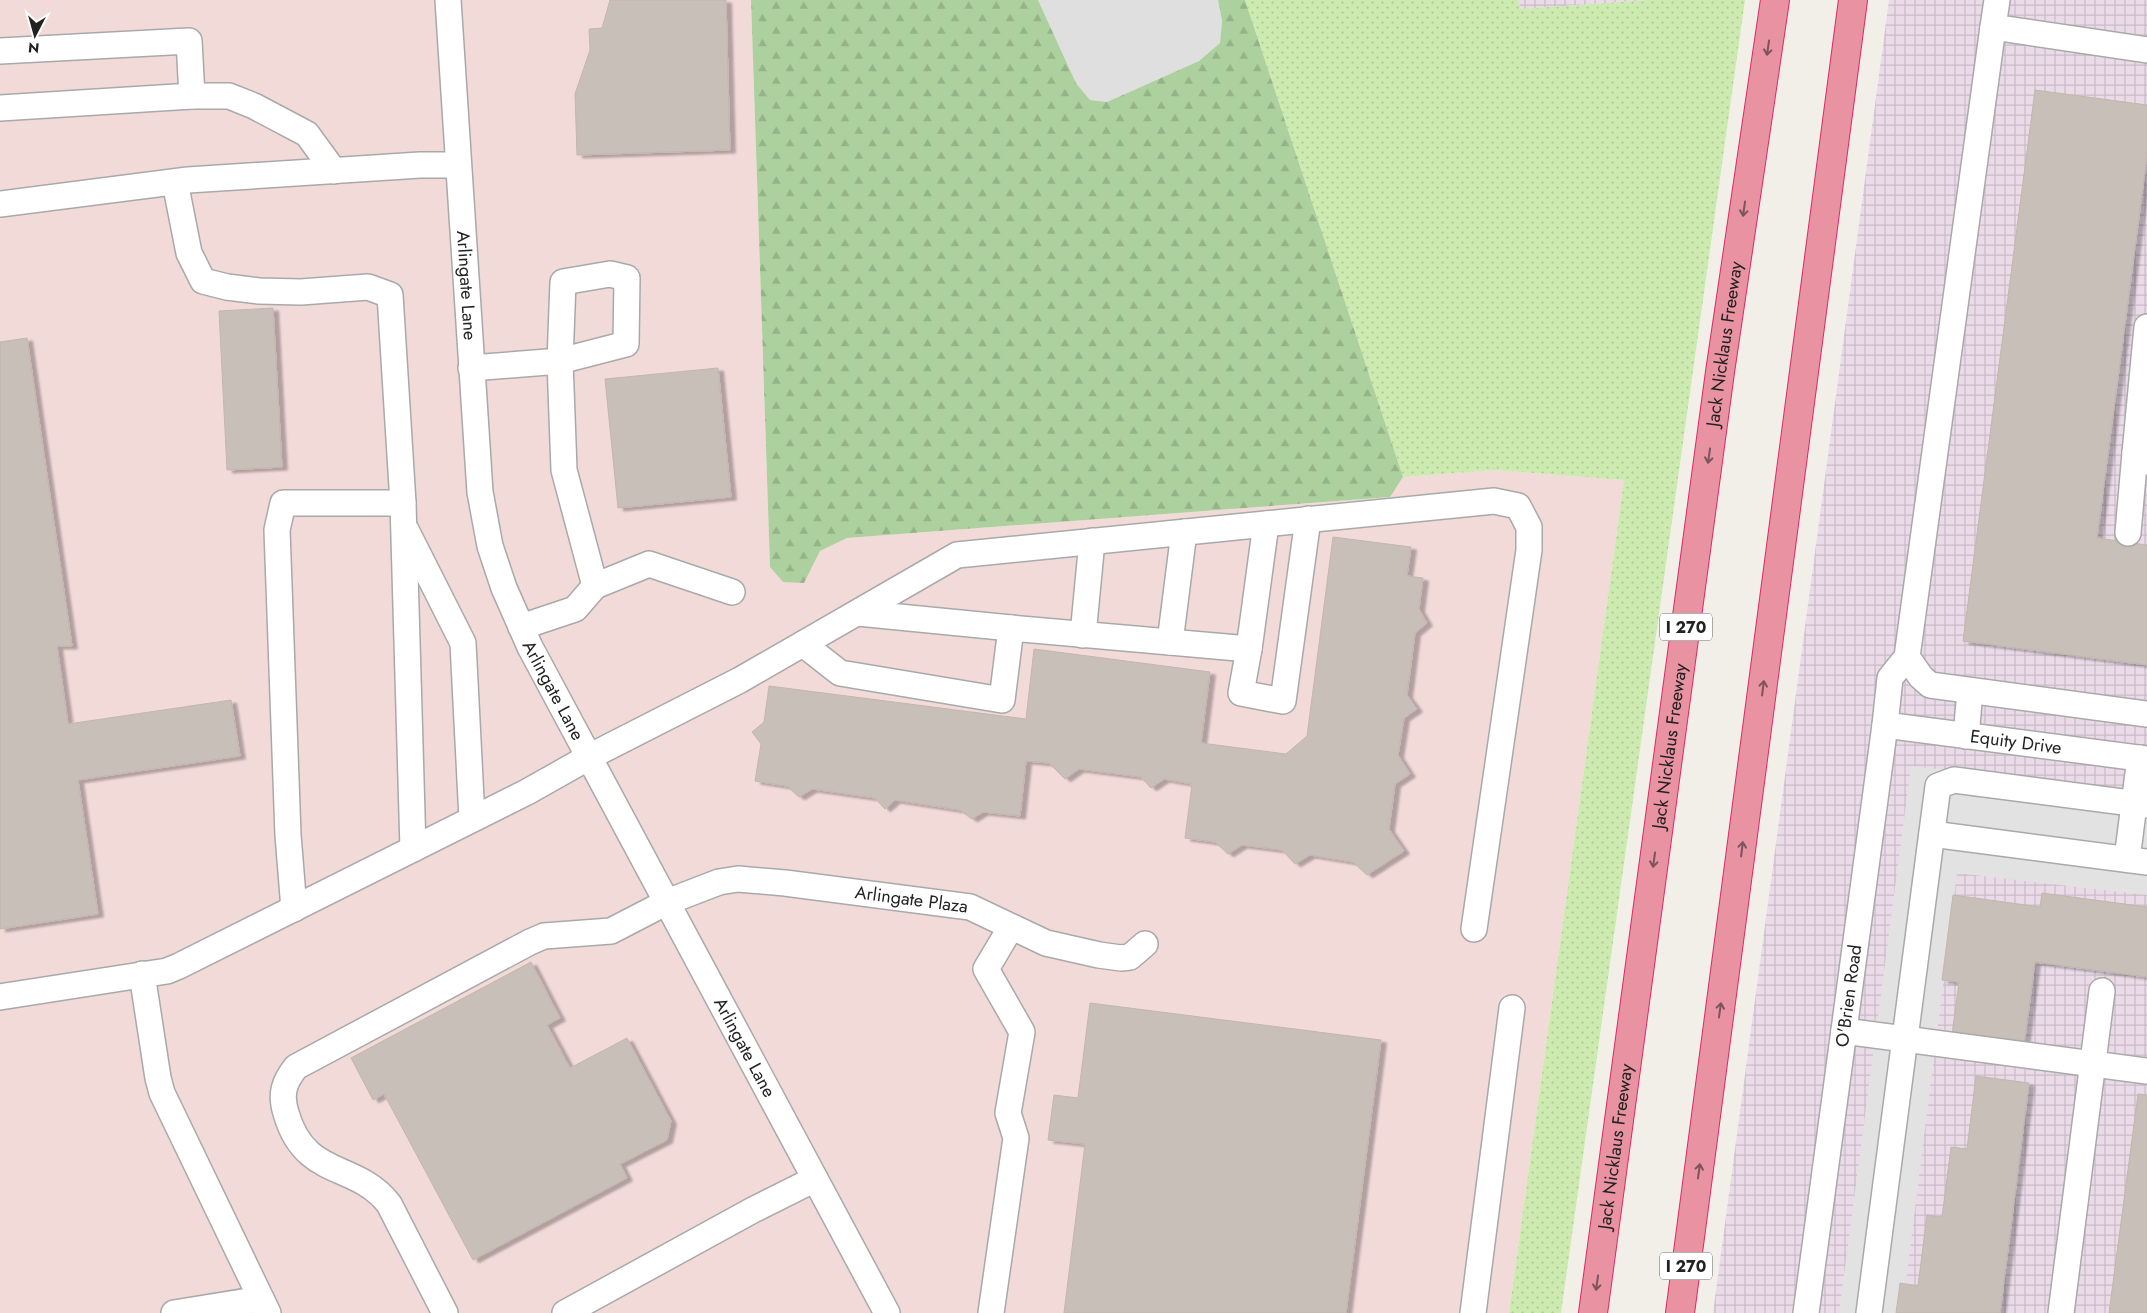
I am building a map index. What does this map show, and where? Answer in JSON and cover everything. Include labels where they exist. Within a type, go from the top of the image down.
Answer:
[{"type":"highway","name":"Jack Nicklaus Freeway","points":[[1593,1313],[1718,382],[1775,0]]},
{"type":"highway","name":"I 270","points":[[1680,1313],[1853,0]]},
{"type":"street","name":"Arlingate Lane","points":[[448,0],[480,492],[490,546],[504,588],[521,627],[589,757],[887,1313]]},
{"type":"street","points":[[1996,0],[1907,657],[1921,677],[1930,685],[2147,714]]},
{"type":"street","points":[[1993,27],[2147,50]]},
{"type":"street","points":[[0,51],[189,41],[192,96]]},
{"type":"street","points":[[0,108],[192,96],[229,96],[254,106],[306,134],[334,170]]},
{"type":"street","points":[[0,204],[175,182],[420,165],[458,166]]},
{"type":"street","points":[[175,182],[189,253],[203,282],[259,291],[301,292],[368,287],[390,295],[403,515],[413,849]]},
{"type":"street","points":[[2128,533],[2141,458],[2147,327]]},
{"type":"street","points":[[471,368],[560,361],[564,470],[595,586]]},
{"type":"street","points":[[0,997],[167,970],[179,966],[527,792],[589,757],[740,680],[957,555],[1494,500],[1518,506],[1529,527],[1529,550],[1474,929]]},
{"type":"street","points":[[294,909],[288,835],[277,530],[283,503],[403,515]]},
{"type":"street","points":[[403,515],[463,644],[472,819]]},
{"type":"street","points":[[1266,524],[1241,693],[1283,701],[1308,519]]},
{"type":"street","points":[[1170,642],[1184,532]]},
{"type":"street","points":[[1083,635],[1092,541]]},
{"type":"street","points":[[521,627],[575,609],[595,586],[649,564],[732,592]]},
{"type":"street","points":[[858,613],[1249,649]]},
{"type":"street","points":[[803,644],[840,673],[1002,700],[1011,628]]},
{"type":"street","name":"O'Brien Road","points":[[1806,1313],[1890,678],[1907,657]]},
{"type":"street","points":[[1966,736],[1970,691]]},
{"type":"street","name":"Equity Drive","points":[[1885,725],[2143,758]]},
{"type":"street","points":[[1932,834],[2137,861],[2143,758]]},
{"type":"street","points":[[1869,1313],[1938,786],[1954,780],[2140,804]]},
{"type":"street","name":"Arlingate Plaza","points":[[445,1313],[389,1204],[381,1193],[366,1183],[323,1164],[310,1155],[296,1139],[283,1103],[283,1089],[296,1067],[530,942],[544,936],[611,931],[667,902],[719,882],[738,879],[970,907],[1046,943],[1099,955],[1130,957],[1145,944]]},
{"type":"street","points":[[991,1313],[1016,1138],[1008,1113],[1022,1032],[986,969],[1011,927]]},
{"type":"street","points":[[142,974],[162,1093],[264,1306],[174,1313]]},
{"type":"street","points":[[2061,1313],[2102,991]]},
{"type":"street","points":[[1473,1313],[1512,1008]]},
{"type":"street","points":[[1844,1032],[2147,1070]]},
{"type":"street","points":[[566,1313],[753,1210],[815,1179]]},
{"type":"shaded area","points":[[0,0],[751,0],[770,567],[804,583],[820,551],[847,538],[1390,497],[1403,477],[1495,470],[1624,480],[1509,1313],[0,1313]]},
{"type":"shaded area","points":[[1038,0],[1218,0],[1222,21],[1220,43],[1199,61],[1107,102],[1090,100],[1076,83]]},
{"type":"shaded area","points":[[1518,0],[1648,0],[1521,9]]},
{"type":"shaded area","points":[[1889,0],[2147,0],[2147,1313],[1713,1313]]},
{"type":"shaded area","points":[[1911,766],[2147,794],[2147,895],[1957,873],[1902,1313],[1839,1313]]},
{"type":"green space","points":[[751,0],[1038,0],[1076,83],[1090,100],[1107,102],[1199,61],[1220,43],[1222,21],[1218,0],[1245,0],[1403,477],[1390,497],[847,538],[820,551],[804,583],[783,582],[770,567]]},
{"type":"green space","points":[[1245,0],[1518,0],[1521,9],[1648,0],[1745,0],[1561,1313],[1509,1313],[1624,480],[1495,470],[1403,477]]},
{"type":"building","points":[[610,0],[726,0],[730,150],[577,155],[575,94],[590,50],[589,29],[602,28]]},
{"type":"building","points":[[2035,90],[2147,105],[2147,156],[2097,538],[2147,545],[2147,665],[1963,641]]},
{"type":"building","points":[[273,308],[282,467],[227,470],[219,311]]},
{"type":"building","points":[[27,338],[72,646],[57,646],[68,724],[231,700],[240,756],[78,780],[98,914],[0,929],[0,342]]},
{"type":"building","points":[[718,368],[731,497],[618,508],[605,379]]},
{"type":"building","points":[[1333,537],[1411,547],[1407,576],[1423,578],[1419,609],[1427,623],[1415,633],[1407,695],[1417,709],[1404,718],[1398,755],[1410,774],[1395,784],[1389,829],[1404,851],[1367,875],[1353,862],[1310,855],[1295,864],[1282,850],[1242,845],[1228,854],[1215,842],[1185,838],[1192,784],[1164,779],[1151,788],[1141,777],[1079,769],[1065,779],[1049,763],[1026,761],[1020,816],[983,812],[972,819],[960,810],[895,800],[885,809],[875,798],[812,789],[799,797],[787,786],[755,781],[761,744],[752,732],[764,722],[769,686],[1026,719],[1034,649],[1210,672],[1201,743],[1286,754],[1307,736]]},
{"type":"building","points":[[2042,893],[2147,907],[2147,977],[2035,962],[2024,1045],[1952,1035],[1959,982],[1942,980],[1953,895],[2040,907]]},
{"type":"building","points":[[531,962],[560,1018],[547,1025],[570,1068],[627,1038],[671,1121],[667,1140],[620,1164],[627,1178],[473,1260],[384,1094],[373,1100],[351,1058]]},
{"type":"building","points":[[1090,1003],[1381,1040],[1346,1313],[1064,1313],[1085,1144],[1048,1140],[1054,1095],[1078,1098]]},
{"type":"building","points":[[1976,1076],[2029,1083],[2000,1313],[1896,1313],[1900,1283],[1918,1286],[1927,1215],[1942,1217],[1951,1147],[1967,1149]]},
{"type":"building","points":[[2138,1094],[2147,1095],[2147,1313],[2109,1313]]}]
